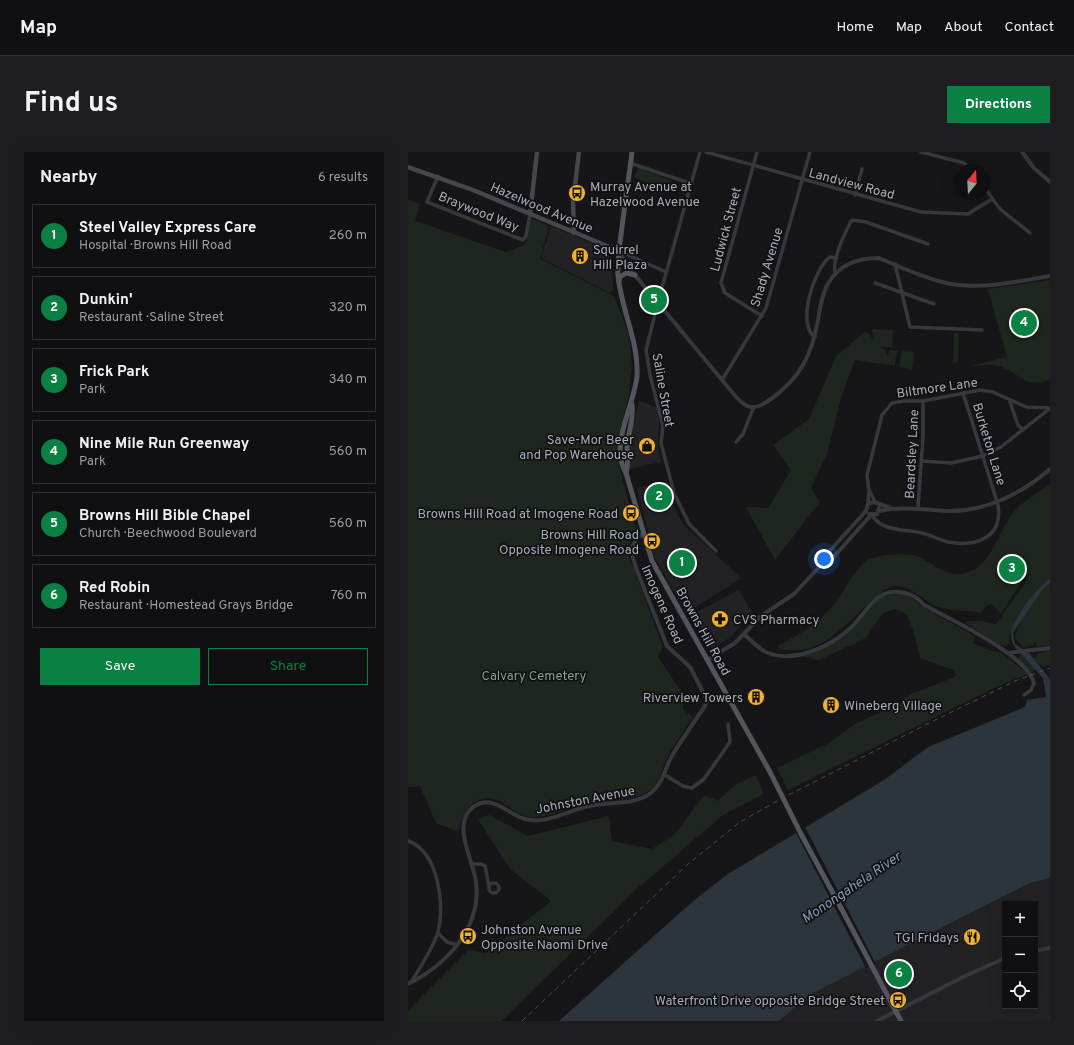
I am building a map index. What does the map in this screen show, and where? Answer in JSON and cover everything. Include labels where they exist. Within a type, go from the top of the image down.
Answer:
[{"type":"main road","points":[[530,214],[537,152]]},
{"type":"main road","points":[[574,233],[573,202],[579,152]]},
{"type":"main road","name":"Browns Hill Road","points":[[632,152],[619,251],[619,282],[636,348],[637,376],[632,404],[633,413],[628,438],[628,465],[626,473],[644,533],[656,569],[770,772],[902,1021]]},
{"type":"main road","name":"Hazelwood Avenue","points":[[408,167],[438,176],[619,251]]},
{"type":"main road","points":[[619,282],[620,277],[626,273],[635,275]]},
{"type":"street","name":"Saline Street","points":[[700,152],[666,272],[646,350],[650,375],[663,426],[661,443],[674,494],[682,513],[689,524],[716,550]]},
{"type":"street","name":"Landview Road","points":[[706,152],[921,212],[961,215],[973,212],[992,199]]},
{"type":"street","name":"Ludwick Street","points":[[757,152],[721,283],[725,293],[762,316]]},
{"type":"street","name":"Shady Avenue","points":[[722,380],[762,316],[769,298],[810,152]]},
{"type":"street","points":[[921,152],[965,164]]},
{"type":"street","points":[[1022,152],[1034,168],[1049,179]]},
{"type":"street","points":[[630,163],[692,184]]},
{"type":"street","points":[[855,194],[862,169]]},
{"type":"street","name":"Braywood Way","points":[[438,176],[427,202],[523,240],[526,236],[530,214]]},
{"type":"street","points":[[990,196],[1009,218],[1030,233]]},
{"type":"street","points":[[835,273],[834,268],[837,258],[847,228],[852,220],[866,222],[928,244]]},
{"type":"street","points":[[619,251],[635,275],[722,380],[742,403],[753,409]]},
{"type":"street","name":"Hazelwood Avenue","points":[[619,251],[666,272]]},
{"type":"street","points":[[815,337],[809,331],[807,322],[814,280],[824,262],[830,258],[837,258]]},
{"type":"street","points":[[736,442],[742,434],[753,409],[764,405],[793,379],[806,361],[815,337],[825,290],[835,273],[849,263],[867,258],[878,258],[944,282],[958,285],[1016,281],[1050,276]]},
{"type":"street","points":[[895,264],[910,327],[982,330]]},
{"type":"street","points":[[875,283],[934,304]]},
{"type":"street","name":"Biltmore Lane","points":[[868,504],[869,491],[867,475],[882,415],[892,403],[904,401],[923,401],[980,390],[993,392],[1009,401],[1026,407],[1050,408]]},
{"type":"street","name":"Burketon Lane","points":[[871,515],[878,521],[895,530],[922,533],[947,541],[976,542],[990,535],[996,526],[999,514],[997,501],[963,393]]},
{"type":"street","name":"Beardsley Lane","points":[[918,508],[922,461],[923,401]]},
{"type":"street","points":[[1009,401],[1018,425],[1022,429]]},
{"type":"street","points":[[922,461],[952,463],[983,456],[1001,447],[1050,408]]},
{"type":"street","points":[[708,660],[735,643],[761,616],[794,594],[822,564],[825,556],[866,511],[868,504],[877,504],[891,508],[960,510],[997,501],[1024,489],[1050,469]]},
{"type":"street","points":[[869,491],[877,504],[878,521]]},
{"type":"street","points":[[822,564],[830,561],[871,515],[891,508]]},
{"type":"street","points":[[866,511],[871,515]]},
{"type":"street","name":"Imogene Road","points":[[644,533],[637,538],[632,547],[632,554],[636,568],[667,646],[690,667],[707,700]]},
{"type":"street","points":[[744,634],[769,653],[798,654],[814,650],[834,641],[849,630],[881,595],[892,591],[914,595],[924,605],[1009,653],[1030,673],[1034,684],[1031,690],[1024,695]]},
{"type":"street","points":[[1009,653],[1050,648]]},
{"type":"street","name":"Johnston Avenue","points":[[410,983],[428,973],[457,945],[468,928],[476,901],[476,882],[463,829],[465,818],[470,810],[479,804],[487,802],[498,804],[524,819],[534,820],[574,812],[587,806],[637,799],[649,794],[660,784],[672,755],[691,728],[707,700]]},
{"type":"street","points":[[665,774],[683,786],[692,788],[704,779],[730,742],[728,724]]},
{"type":"street","points":[[408,841],[424,854],[430,862],[441,894],[438,933],[428,955],[410,983]]},
{"type":"street","points":[[471,864],[482,864],[485,866],[489,879],[490,892],[496,892],[498,887],[489,879]]},
{"type":"street","points":[[489,886],[493,883]]},
{"type":"street","points":[[438,933],[447,942],[457,945]]},
{"type":"street","points":[[1038,950],[1050,948]]},
{"type":"street","points":[[877,1021],[1002,959]]},
{"type":"street","points":[[898,1010],[902,1021]]},
{"type":"shaded area","points":[[551,226],[594,244],[609,256],[612,262],[613,289],[610,293],[541,258]]},
{"type":"shaded area","points":[[639,401],[656,407],[659,420],[658,444],[661,462],[630,469],[628,449]]},
{"type":"shaded area","points":[[667,481],[678,516],[685,526],[741,578],[686,613],[655,558],[637,488]]},
{"type":"shaded area","points":[[739,590],[752,612],[732,636],[712,649],[691,615]]},
{"type":"shaded area","points":[[1050,878],[1050,1021],[779,1021],[809,995],[1030,883]]},
{"type":"green space","points":[[639,167],[673,182],[669,192],[634,177]]},
{"type":"green space","name":"Calvary Cemetery","points":[[408,200],[420,204],[415,221],[506,252],[526,244],[531,218],[549,226],[540,259],[614,296],[629,335],[632,366],[629,394],[617,444],[619,466],[636,529],[627,550],[663,647],[658,657],[683,694],[683,710],[693,717],[668,756],[658,780],[647,792],[634,798],[591,802],[540,817],[522,815],[497,800],[489,798],[482,799],[470,806],[466,811],[460,825],[459,832],[436,823],[420,786],[408,787]]},
{"type":"green space","points":[[1050,280],[1050,380],[1041,382],[1027,381],[1005,368],[998,366],[970,366],[1007,357],[988,289]]},
{"type":"green space","points":[[872,329],[893,330],[892,347],[880,347],[885,350],[888,356],[889,350],[897,351],[895,366],[855,360],[842,395],[827,454],[811,488],[820,502],[775,560],[746,507],[768,508],[791,470],[773,445],[809,419],[836,356],[866,331],[873,339]]},
{"type":"green space","points":[[954,333],[959,333],[958,362],[953,363]]},
{"type":"green space","points":[[902,351],[914,352],[912,369],[899,367]]},
{"type":"green space","points":[[1050,484],[1050,579],[1044,583],[1032,596],[1021,613],[1012,628],[1010,634],[1010,644],[1007,644],[1008,647],[998,644],[964,622],[979,621],[996,624],[1028,579],[1025,576],[1001,614],[992,604],[986,606],[981,613],[935,606],[911,590],[895,586],[883,591],[843,628],[820,644],[808,649],[794,651],[779,649],[778,646],[814,624],[830,610],[850,580],[866,561],[884,555],[914,555],[950,573],[961,574],[972,571],[987,558],[1014,512],[1026,500]]},
{"type":"green space","points":[[1050,583],[1050,645],[1038,647],[1035,642],[1033,645],[1023,647],[1015,638],[1016,632],[1034,600]]},
{"type":"green space","points":[[894,593],[907,594],[925,608],[976,637],[973,643],[991,651],[1000,652],[1028,674],[994,688],[788,790],[777,768],[829,743],[855,724],[896,705],[909,695],[957,676],[953,670],[920,658],[914,633],[907,615],[895,609],[883,613],[866,638],[819,660],[801,656],[815,652],[836,642],[860,621],[877,601]]},
{"type":"green space","points":[[1050,650],[1050,665],[1040,665],[1032,657],[1036,658],[1037,654]]},
{"type":"green space","points":[[1021,654],[1036,670],[1031,672],[1018,659]]},
{"type":"green space","points":[[756,775],[764,794],[723,815],[638,888],[501,1021],[408,1021],[408,1012],[416,1002],[468,950],[486,953],[551,901],[510,869],[478,819],[490,815],[528,836],[609,816],[612,841],[652,849],[674,835],[704,795],[718,801],[736,784]]},
{"type":"water","name":"Monongahela River","points":[[1050,579],[1050,583],[1042,590],[1013,633],[1015,644],[1029,653],[1050,679],[1050,878],[1030,883],[809,995],[779,1021],[559,1021],[692,902],[728,874],[884,780],[928,747],[1025,707],[1027,700],[1046,697],[1043,678],[1014,646],[1011,635],[1012,628],[1023,608],[1040,587]]},
{"type":"pier","points":[[804,825],[876,964],[866,968],[795,831]]},
{"type":"railway","points":[[522,1021],[688,864],[740,822],[777,801],[927,724],[1015,681],[1050,668]]},
{"type":"place","name":"Murray Avenue at Hazelwood Avenue","points":[[577,193]]},
{"type":"place","name":"Squirrel Hill Plaza","points":[[580,256]]},
{"type":"place","name":"Browns Hill Bible Chapel","points":[[654,300]]},
{"type":"place","name":"Nine Mile Run Greenway","points":[[1024,323]]},
{"type":"place","name":"Save-Mor Beer and Pop Warehouse","points":[[647,446]]},
{"type":"place","name":"Dunkin'","points":[[659,497]]},
{"type":"place","name":"Browns Hill Road at Imogene Road","points":[[631,513]]},
{"type":"place","name":"Browns Hill Road Opposite Imogene Road","points":[[652,541]]},
{"type":"place","name":"Steel Valley Express Care","points":[[682,563]]},
{"type":"place","name":"Frick Park","points":[[1012,569]]},
{"type":"place","name":"CVS Pharmacy","points":[[720,619]]},
{"type":"place","name":"Riverview Towers","points":[[756,697]]},
{"type":"place","name":"Wineberg Village","points":[[831,705]]},
{"type":"place","name":"Johnston Avenue Opposite Naomi Drive","points":[[468,936]]},
{"type":"place","name":"TGI Fridays","points":[[972,937]]},
{"type":"place","name":"Red Robin","points":[[899,974]]},
{"type":"place","name":"Waterfront Drive opposite Bridge Street","points":[[898,1000]]}]
